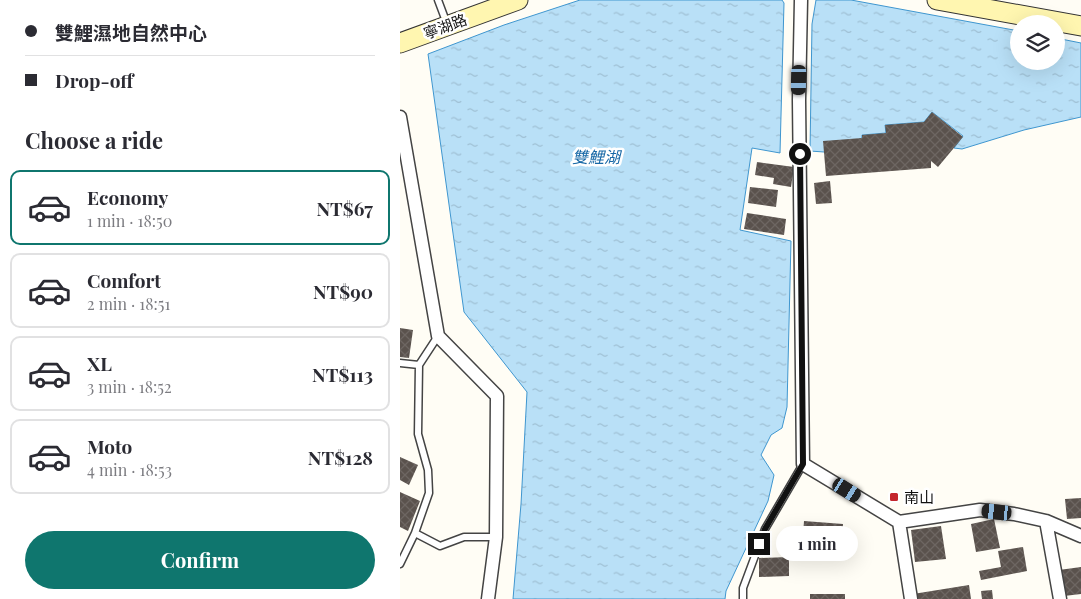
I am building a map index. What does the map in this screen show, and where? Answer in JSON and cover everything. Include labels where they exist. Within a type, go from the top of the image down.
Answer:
[{"type":"main road","name":"寧湖路","points":[[400,43],[518,0]]},
{"type":"main road","points":[[936,0],[1081,26]]},
{"type":"street","points":[[801,0],[799,100],[803,464],[899,522],[980,510],[1014,514],[1046,521],[1081,536]]},
{"type":"street","points":[[400,117],[438,336],[497,396],[496,537],[488,599]]},
{"type":"street","points":[[1046,521],[1060,599]]},
{"type":"street","points":[[899,522],[911,599]]},
{"type":"lane","points":[[438,0],[448,25]]},
{"type":"lane","points":[[400,564],[415,533],[429,493],[428,470],[418,434],[419,365],[438,336]]},
{"type":"lane","points":[[400,363],[419,365]]},
{"type":"lane","points":[[743,599],[743,588],[765,529],[803,464]]},
{"type":"lane","points":[[415,533],[440,546],[464,537],[496,537]]},
{"type":"water","name":"雙鯉湖","points":[[580,0],[782,0],[784,3],[780,153],[752,148],[740,230],[791,241],[787,407],[782,428],[771,435],[761,455],[774,475],[768,501],[726,591],[725,599],[513,599],[521,504],[527,392],[464,312],[428,54],[504,25]]},
{"type":"water","points":[[816,0],[851,0],[1010,29],[1010,70],[1065,70],[1065,40],[1081,43],[1081,117],[1024,130],[962,149],[954,148],[963,136],[932,112],[924,122],[885,125],[886,133],[862,135],[862,138],[824,152],[810,151],[812,24]]},
{"type":"building","points":[[932,112],[963,137],[938,167],[931,161],[931,168],[826,176],[823,141],[862,138],[862,135],[886,133],[885,125],[924,122]]},
{"type":"building","points":[[757,162],[794,167],[791,187],[773,184],[774,178],[755,175]]},
{"type":"building","points":[[830,181],[832,203],[816,204],[814,183]]},
{"type":"building","points":[[750,187],[778,190],[776,207],[748,203]]},
{"type":"building","points":[[747,213],[786,219],[784,235],[744,229]]},
{"type":"building","points":[[400,328],[413,330],[409,358],[400,357]]},
{"type":"building","points":[[400,457],[418,465],[409,485],[400,480]]},
{"type":"building","points":[[400,492],[420,501],[408,531],[400,527]]},
{"type":"building","points":[[1081,498],[1081,518],[1067,519],[1065,499]]},
{"type":"building","points":[[994,519],[1000,548],[976,552],[971,524]]},
{"type":"building","points":[[804,521],[843,524],[841,551],[802,548]]},
{"type":"building","points":[[941,526],[946,559],[915,562],[911,530]]},
{"type":"building","points":[[1023,547],[1027,571],[981,580],[979,571],[1001,567],[998,551]]},
{"type":"building","points":[[789,557],[789,576],[759,577],[759,558]]},
{"type":"building","points":[[1081,567],[1081,594],[1064,596],[1059,570]]},
{"type":"building","points":[[969,585],[971,599],[914,599],[913,594]]},
{"type":"building","points":[[992,590],[993,599],[982,599],[981,591]]},
{"type":"building","points":[[810,594],[845,594],[845,599],[810,599]]},
{"type":"place","name":"南山","points":[[894,497]]},
{"type":"route","points":[[759,544],[765,529],[803,464],[800,154]]}]
